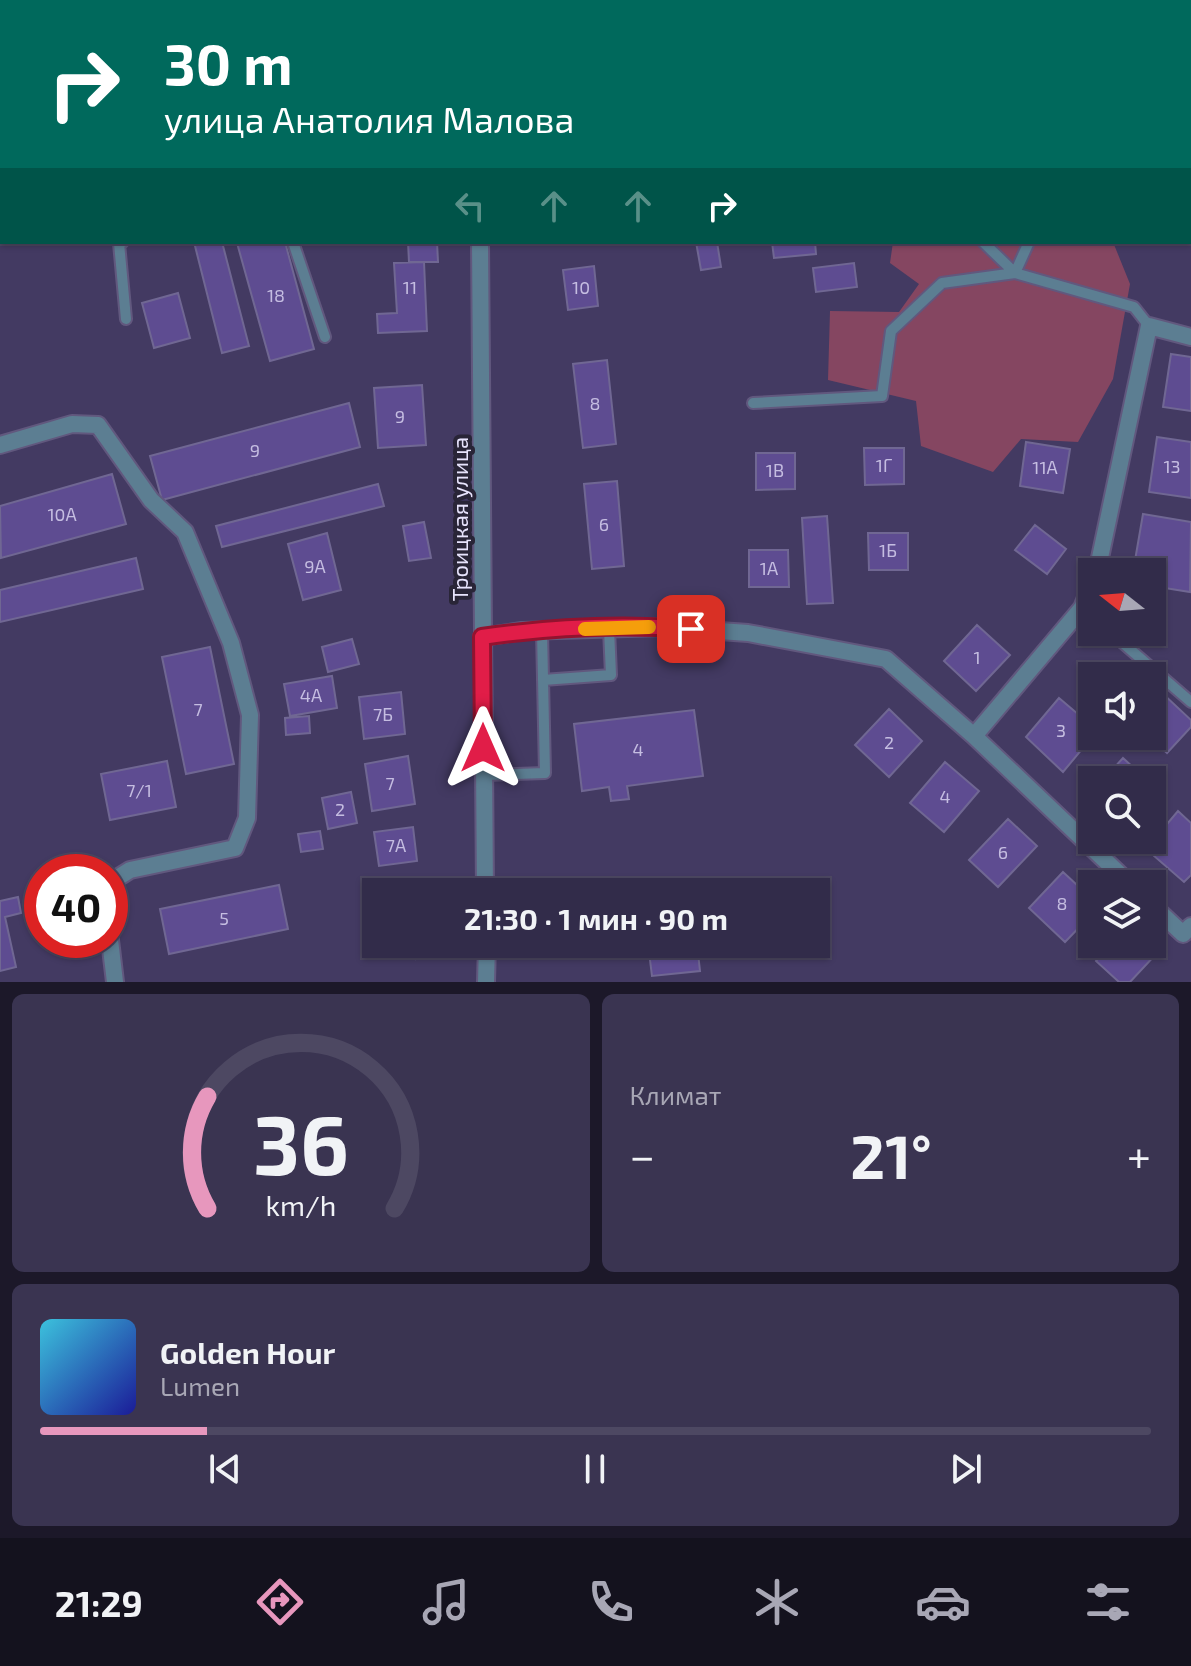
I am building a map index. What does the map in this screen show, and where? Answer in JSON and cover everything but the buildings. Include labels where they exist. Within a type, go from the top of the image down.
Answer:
[{"type":"street","name":"Троицкая улица","points":[[480,244],[485,878]]},
{"type":"street","points":[[1100,558],[1149,326],[1191,337]]},
{"type":"street","points":[[0,445],[72,424],[98,425],[151,500],[185,532],[231,643],[250,715],[247,818],[235,848],[128,871]]},
{"type":"street","points":[[974,736],[1078,622]]},
{"type":"street","points":[[482,637],[542,631],[663,627],[748,633],[886,659],[974,736],[1115,870]]},
{"type":"street","points":[[1166,918],[1183,934],[1191,926]]},
{"type":"street","points":[[112,958],[115,982]]},
{"type":"street","points":[[489,958],[491,978]]},
{"type":"lane","points":[[120,244],[126,319]]},
{"type":"lane","points":[[294,244],[325,337]]},
{"type":"lane","points":[[985,244],[1015,273]]},
{"type":"lane","points":[[1015,273],[1028,244]]},
{"type":"lane","points":[[753,403],[882,396],[891,331],[942,283],[1015,273],[1134,307],[1149,326]]},
{"type":"lane","points":[[543,680],[611,675],[609,629]]},
{"type":"lane","points":[[483,775],[545,773],[542,631]]},
{"type":"lane","points":[[1126,646],[1191,702]]},
{"type":"shaded area","points":[[893,244],[1114,244],[1130,284],[1113,379],[1078,442],[1021,439],[993,472],[921,446],[916,401],[828,380],[830,311],[899,312],[919,284],[890,263]]},
{"type":"slow traffic","points":[[585,629],[649,627]]},
{"type":"route","points":[[483,748],[482,637],[522,631],[691,629]]}]
